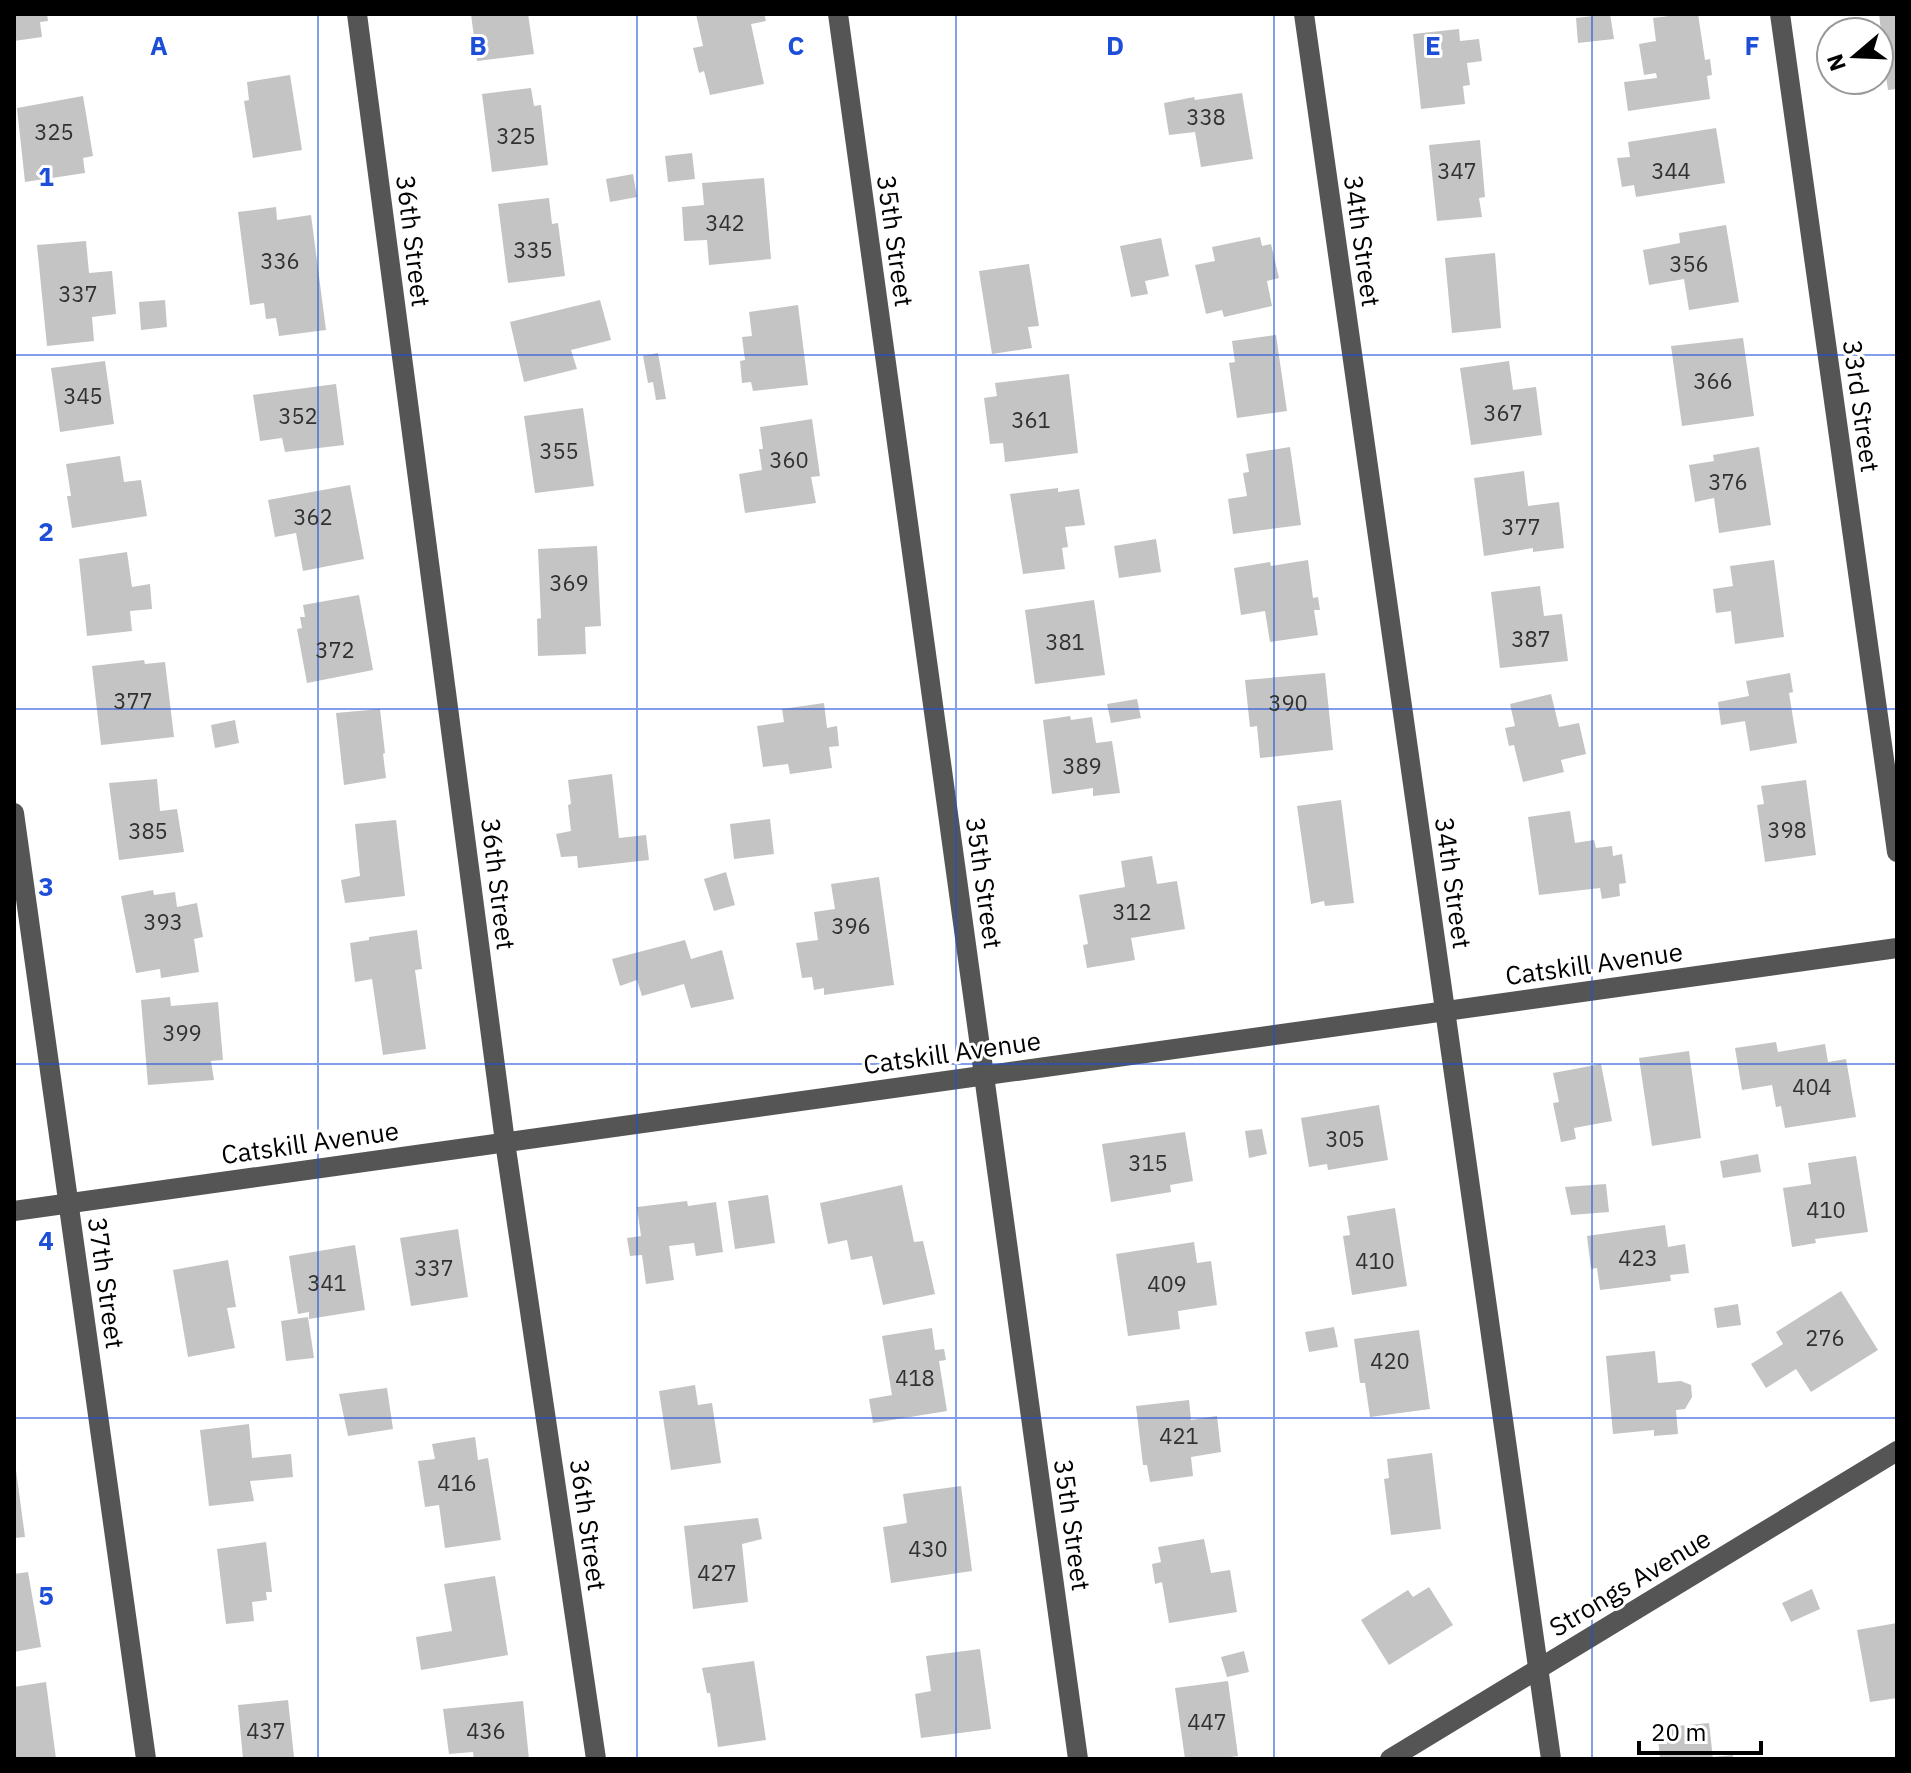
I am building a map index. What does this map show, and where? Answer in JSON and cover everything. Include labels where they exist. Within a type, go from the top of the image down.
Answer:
[{"type":"street","name":"36th Street","points":[[357,14],[505,1142],[596,1759]]},
{"type":"street","name":"35th Street","points":[[838,14],[1078,1759]]},
{"type":"street","name":"34th Street","points":[[1304,14],[1551,1759]]},
{"type":"street","name":"33rd Street","points":[[1780,14],[1897,852]]},
{"type":"street","name":"37th Street","points":[[14,813],[146,1759]]},
{"type":"street","name":"Catskill Avenue","points":[[14,1211],[1897,948]]},
{"type":"street","name":"Strongs Avenue","points":[[1390,1759],[1897,1451]]},
{"type":"building","points":[[14,14],[47,14],[48,21],[40,22],[42,37],[14,41]]},
{"type":"building","points":[[471,14],[528,14],[534,54],[477,61]]},
{"type":"building","points":[[696,14],[764,14],[766,21],[751,24],[764,84],[710,95],[704,71],[699,73],[693,48],[703,46]]},
{"type":"building","points":[[1610,14],[1614,39],[1578,43],[1576,18]]},
{"type":"building","points":[[1698,14],[1705,60],[1710,59],[1712,75],[1707,76],[1710,99],[1628,111],[1624,82],[1657,78],[1656,73],[1644,75],[1639,44],[1656,41],[1653,18]]},
{"type":"building","points":[[1897,14],[1897,89],[1895,16],[1879,16]]},
{"type":"building","points":[[1459,29],[1460,41],[1479,39],[1482,61],[1467,63],[1470,85],[1463,86],[1465,104],[1421,109],[1413,34]]},
{"type":"building","points":[[290,75],[302,150],[253,158],[244,101],[249,100],[247,82]]},
{"type":"building","points":[[531,88],[534,106],[541,105],[548,165],[492,172],[482,94]]},
{"type":"building","points":[[1242,93],[1253,159],[1201,167],[1195,132],[1169,135],[1164,103]]},
{"type":"building","points":[[83,96],[93,156],[83,158],[85,173],[25,182],[17,108]]},
{"type":"building","points":[[1716,128],[1725,183],[1636,197],[1634,185],[1622,187],[1617,158],[1630,157],[1628,142]]},
{"type":"building","points":[[1480,140],[1485,197],[1479,198],[1482,217],[1437,221],[1429,145]]},
{"type":"building","points":[[692,153],[695,179],[668,182],[665,156]]},
{"type":"building","points":[[633,174],[637,197],[610,202],[606,179]]},
{"type":"building","points":[[764,178],[771,259],[709,265],[707,240],[684,241],[682,207],[704,205],[702,183]]},
{"type":"building","points":[[549,198],[552,224],[558,223],[565,276],[508,283],[498,204]]},
{"type":"building","points":[[276,207],[277,220],[311,215],[326,330],[279,336],[276,318],[266,319],[264,303],[250,305],[238,212]]},
{"type":"building","points":[[1726,225],[1739,302],[1689,310],[1684,279],[1649,285],[1643,250],[1680,243],[1679,233]]},
{"type":"building","points":[[1260,237],[1262,246],[1271,244],[1279,278],[1267,281],[1272,306],[1224,317],[1222,310],[1206,314],[1195,265],[1215,261],[1212,247]]},
{"type":"building","points":[[1161,238],[1169,276],[1145,281],[1148,294],[1131,297],[1120,246]]},
{"type":"building","points":[[86,241],[89,273],[112,271],[116,314],[92,317],[94,341],[47,346],[37,245]]},
{"type":"building","points":[[1495,253],[1501,328],[1452,333],[1445,258]]},
{"type":"building","points":[[1029,264],[1039,326],[1028,327],[1032,348],[992,354],[979,271]]},
{"type":"building","points":[[165,300],[167,327],[141,330],[139,302]]},
{"type":"building","points":[[600,300],[611,340],[571,350],[577,369],[524,382],[510,322]]},
{"type":"building","points":[[798,305],[808,385],[753,391],[751,382],[742,383],[740,361],[745,360],[742,337],[752,336],[749,312]]},
{"type":"building","points":[[1276,335],[1287,411],[1237,418],[1229,363],[1235,362],[1232,341]]},
{"type":"building","points":[[1743,338],[1754,416],[1682,426],[1671,346]]},
{"type":"building","points":[[658,353],[666,399],[656,400],[653,382],[648,383],[643,356]]},
{"type":"building","points":[[105,361],[114,424],[60,432],[51,368]]},
{"type":"building","points":[[1509,361],[1513,390],[1536,387],[1542,435],[1471,445],[1460,368]]},
{"type":"building","points":[[1069,374],[1078,453],[1005,462],[1003,443],[990,444],[984,398],[997,396],[995,383]]},
{"type":"building","points":[[336,384],[344,445],[285,452],[282,438],[260,441],[253,395]]},
{"type":"building","points":[[583,408],[594,486],[535,493],[524,416]]},
{"type":"building","points":[[812,419],[820,476],[811,477],[816,503],[745,513],[739,474],[762,470],[760,427]]},
{"type":"building","points":[[1290,447],[1301,525],[1233,534],[1228,499],[1247,496],[1243,473],[1249,472],[1246,454]]},
{"type":"building","points":[[1759,447],[1771,525],[1719,533],[1714,498],[1695,502],[1689,465],[1714,461],[1713,455]]},
{"type":"building","points":[[120,456],[124,482],[141,480],[147,516],[72,528],[66,464]]},
{"type":"building","points":[[1524,471],[1528,506],[1559,502],[1564,548],[1533,552],[1533,548],[1484,556],[1474,478]]},
{"type":"building","points":[[350,485],[364,559],[303,571],[296,533],[275,537],[268,500]]},
{"type":"building","points":[[1058,488],[1058,492],[1079,489],[1085,525],[1065,527],[1068,547],[1062,548],[1065,569],[1023,574],[1010,494]]},
{"type":"building","points":[[1156,539],[1161,572],[1119,578],[1114,546]]},
{"type":"building","points":[[597,546],[601,626],[585,627],[586,654],[538,656],[537,619],[541,618],[538,549]]},
{"type":"building","points":[[127,552],[132,587],[150,584],[152,609],[130,611],[132,631],[87,636],[79,559]]},
{"type":"building","points":[[1308,560],[1313,598],[1318,597],[1320,610],[1314,610],[1318,635],[1270,642],[1265,611],[1241,615],[1234,568]]},
{"type":"building","points":[[1774,560],[1784,637],[1735,644],[1731,611],[1716,613],[1713,589],[1733,586],[1730,566]]},
{"type":"building","points":[[1540,586],[1544,616],[1562,614],[1568,661],[1500,668],[1491,592]]},
{"type":"building","points":[[359,595],[373,670],[307,683],[297,629],[302,628],[300,617],[305,617],[303,605]]},
{"type":"building","points":[[1094,600],[1105,675],[1035,684],[1025,610]]},
{"type":"building","points":[[144,660],[145,664],[165,662],[174,737],[101,745],[92,666]]},
{"type":"building","points":[[1325,673],[1333,750],[1260,758],[1257,726],[1250,727],[1245,680]]},
{"type":"building","points":[[1790,673],[1793,692],[1789,693],[1797,743],[1750,751],[1745,721],[1721,725],[1718,702],[1749,696],[1746,681]]},
{"type":"building","points":[[1551,694],[1559,727],[1579,723],[1586,754],[1561,760],[1564,772],[1523,782],[1514,745],[1509,746],[1505,728],[1515,726],[1510,704]]},
{"type":"building","points":[[1137,699],[1141,718],[1111,723],[1107,704]]},
{"type":"building","points":[[824,703],[827,728],[837,726],[839,746],[829,747],[832,768],[790,774],[788,764],[763,767],[757,726],[784,722],[782,709]]},
{"type":"building","points":[[380,709],[386,778],[344,785],[336,713]]},
{"type":"building","points":[[1070,716],[1071,720],[1092,717],[1096,743],[1112,741],[1120,793],[1093,796],[1093,788],[1052,794],[1043,720]]},
{"type":"building","points":[[235,720],[239,743],[215,748],[211,725]]},
{"type":"building","points":[[612,774],[619,838],[646,835],[649,860],[578,868],[577,856],[561,857],[556,834],[571,831],[568,780]]},
{"type":"building","points":[[157,779],[160,811],[177,809],[184,852],[119,860],[109,783]]},
{"type":"building","points":[[1806,780],[1816,855],[1765,862],[1757,805],[1764,804],[1761,786]]},
{"type":"building","points":[[1341,800],[1354,903],[1325,906],[1324,901],[1311,904],[1297,806]]},
{"type":"building","points":[[1570,811],[1575,843],[1594,840],[1596,848],[1612,846],[1613,856],[1622,854],[1626,883],[1619,884],[1620,896],[1602,899],[1600,888],[1539,895],[1528,817]]},
{"type":"building","points":[[770,819],[774,854],[734,859],[730,824]]},
{"type":"building","points":[[396,820],[405,896],[345,903],[341,880],[360,876],[355,824]]},
{"type":"building","points":[[1152,856],[1157,884],[1177,881],[1185,929],[1131,938],[1135,960],[1087,968],[1083,945],[1088,944],[1079,895],[1125,887],[1121,861]]},
{"type":"building","points":[[726,872],[735,905],[714,911],[704,879]]},
{"type":"building","points":[[879,877],[894,985],[824,995],[824,988],[814,990],[812,977],[802,978],[796,943],[818,940],[814,912],[835,909],[831,884]]},
{"type":"building","points":[[153,890],[154,895],[175,892],[177,907],[197,903],[203,937],[194,939],[199,972],[161,978],[160,969],[136,973],[121,896]]},
{"type":"building","points":[[417,930],[422,969],[415,970],[426,1049],[383,1055],[372,979],[355,982],[350,943]]},
{"type":"building","points":[[685,940],[691,959],[722,950],[734,999],[691,1008],[684,984],[642,996],[637,980],[620,986],[612,959]]},
{"type":"building","points":[[170,997],[171,1006],[218,1002],[223,1060],[211,1061],[214,1080],[148,1085],[141,1000]]},
{"type":"building","points":[[1776,1042],[1778,1052],[1825,1044],[1828,1062],[1846,1059],[1856,1117],[1785,1128],[1781,1106],[1776,1107],[1772,1085],[1742,1090],[1735,1048]]},
{"type":"building","points":[[1689,1051],[1701,1138],[1652,1146],[1639,1058]]},
{"type":"building","points":[[1601,1064],[1612,1121],[1574,1128],[1576,1139],[1561,1142],[1553,1103],[1559,1102],[1553,1073]]},
{"type":"building","points":[[1379,1105],[1388,1160],[1328,1170],[1327,1164],[1309,1167],[1301,1118]]},
{"type":"building","points":[[1262,1129],[1267,1154],[1249,1158],[1245,1131]]},
{"type":"building","points":[[1185,1132],[1193,1181],[1170,1185],[1171,1192],[1111,1202],[1102,1144]]},
{"type":"building","points":[[1758,1154],[1761,1172],[1723,1178],[1720,1161]]},
{"type":"building","points":[[1856,1156],[1868,1232],[1815,1239],[1816,1243],[1792,1247],[1783,1188],[1811,1184],[1808,1163]]},
{"type":"building","points":[[1606,1184],[1609,1212],[1571,1215],[1565,1187]]},
{"type":"building","points":[[902,1185],[914,1242],[923,1241],[935,1294],[883,1305],[872,1256],[851,1260],[847,1240],[828,1244],[820,1203]]},
{"type":"building","points":[[768,1195],[775,1243],[735,1249],[728,1201]]},
{"type":"building","points":[[687,1201],[688,1206],[716,1202],[723,1252],[696,1256],[694,1243],[669,1246],[674,1280],[646,1284],[642,1255],[630,1256],[627,1238],[641,1236],[637,1207]]},
{"type":"building","points":[[1395,1208],[1407,1286],[1352,1295],[1343,1236],[1350,1235],[1347,1216]]},
{"type":"building","points":[[1665,1225],[1668,1247],[1685,1244],[1689,1273],[1670,1275],[1671,1281],[1600,1290],[1597,1268],[1591,1269],[1587,1236]]},
{"type":"building","points":[[458,1229],[468,1297],[411,1306],[400,1238]]},
{"type":"building","points":[[1194,1242],[1197,1263],[1211,1261],[1217,1305],[1178,1311],[1180,1329],[1128,1336],[1116,1254]]},
{"type":"building","points":[[355,1245],[365,1310],[309,1319],[309,1312],[298,1314],[289,1256]]},
{"type":"building","points":[[228,1260],[236,1307],[227,1308],[235,1348],[188,1357],[173,1270]]},
{"type":"building","points":[[1841,1291],[1878,1350],[1811,1392],[1796,1369],[1766,1388],[1751,1364],[1783,1344],[1776,1332]]},
{"type":"building","points":[[1738,1304],[1741,1325],[1717,1328],[1714,1308]]},
{"type":"building","points":[[308,1317],[314,1358],[286,1361],[281,1321]]},
{"type":"building","points":[[1334,1327],[1338,1347],[1309,1352],[1305,1332]]},
{"type":"building","points":[[932,1328],[935,1350],[944,1349],[946,1360],[939,1361],[947,1411],[873,1423],[869,1399],[892,1395],[882,1336]]},
{"type":"building","points":[[1419,1330],[1430,1409],[1370,1417],[1365,1383],[1360,1383],[1354,1339]]},
{"type":"building","points":[[1655,1351],[1658,1383],[1681,1381],[1691,1385],[1692,1397],[1685,1409],[1676,1410],[1678,1434],[1654,1436],[1654,1430],[1613,1434],[1606,1356]]},
{"type":"building","points":[[695,1385],[698,1405],[712,1403],[721,1463],[671,1470],[659,1391]]},
{"type":"building","points":[[387,1388],[393,1429],[348,1436],[339,1394]]},
{"type":"building","points":[[1189,1400],[1191,1420],[1217,1416],[1221,1452],[1191,1457],[1193,1476],[1150,1482],[1147,1465],[1143,1465],[1136,1406]]},
{"type":"building","points":[[249,1424],[252,1458],[291,1454],[293,1477],[250,1481],[254,1501],[209,1506],[200,1430]]},
{"type":"building","points":[[475,1437],[478,1460],[488,1458],[501,1540],[445,1548],[439,1505],[425,1507],[418,1461],[435,1459],[432,1444]]},
{"type":"building","points":[[1432,1453],[1441,1529],[1391,1535],[1384,1479],[1389,1478],[1387,1459]]},
{"type":"building","points":[[14,1470],[25,1537],[14,1538]]},
{"type":"building","points":[[961,1486],[972,1571],[891,1583],[883,1527],[907,1523],[903,1494]]},
{"type":"building","points":[[758,1518],[762,1539],[742,1544],[748,1602],[693,1609],[684,1526]]},
{"type":"building","points":[[1204,1539],[1211,1573],[1230,1570],[1237,1612],[1169,1623],[1162,1582],[1155,1584],[1152,1564],[1161,1562],[1158,1547]]},
{"type":"building","points":[[266,1542],[272,1592],[266,1592],[267,1600],[252,1602],[254,1621],[226,1624],[217,1549]]},
{"type":"building","points":[[28,1572],[41,1647],[14,1652],[14,1574]]},
{"type":"building","points":[[495,1576],[508,1655],[421,1670],[416,1637],[452,1631],[444,1584]]},
{"type":"building","points":[[1429,1587],[1453,1625],[1389,1665],[1361,1620],[1408,1590],[1413,1597]]},
{"type":"building","points":[[1812,1589],[1820,1609],[1791,1622],[1782,1603]]},
{"type":"building","points":[[1897,1623],[1897,1698],[1870,1702],[1857,1630]]},
{"type":"building","points":[[980,1649],[991,1729],[921,1738],[915,1694],[931,1691],[926,1656]]},
{"type":"building","points":[[1244,1651],[1249,1672],[1227,1677],[1221,1657]]},
{"type":"building","points":[[754,1661],[766,1740],[718,1747],[710,1693],[707,1693],[702,1668]]},
{"type":"building","points":[[1228,1681],[1238,1756],[1185,1759],[1175,1688]]},
{"type":"building","points":[[46,1682],[56,1759],[14,1759],[14,1687]]},
{"type":"building","points":[[288,1700],[294,1757],[243,1759],[238,1705]]},
{"type":"building","points":[[523,1701],[529,1759],[474,1759],[473,1752],[449,1754],[443,1709]]},
{"type":"building","points":[[1709,1723],[1713,1759],[1660,1759],[1657,1728]]},
{"type":"building","points":[[1733,1755],[1733,1759],[1713,1759],[1713,1757]]}]
